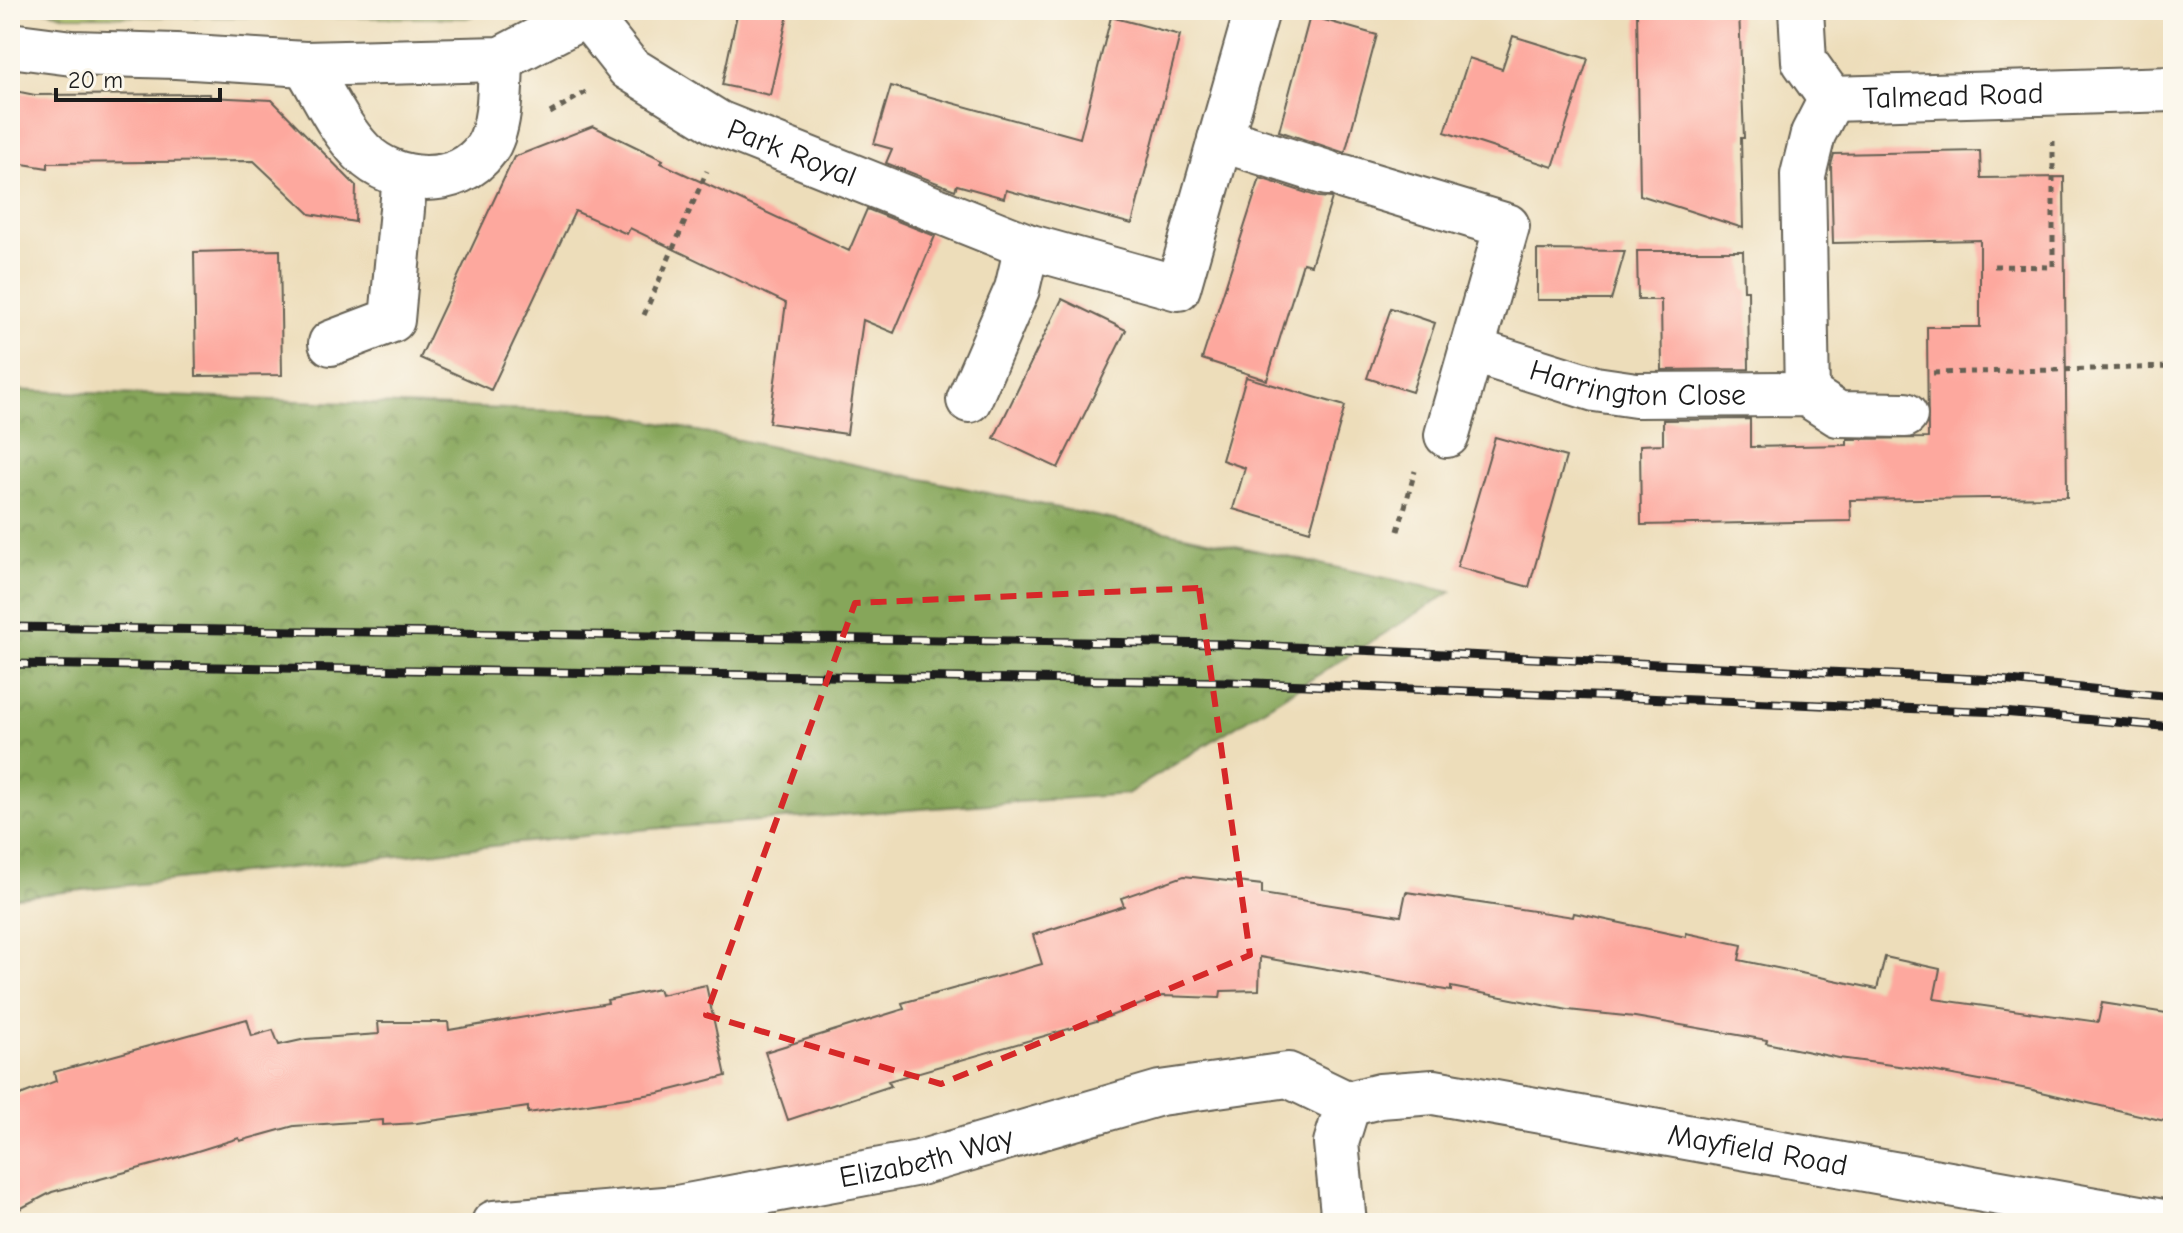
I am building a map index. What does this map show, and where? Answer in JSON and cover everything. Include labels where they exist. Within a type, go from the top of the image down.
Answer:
[{"type":"street","name":"Talmead Road","points":[[1801,10],[1804,61],[1831,99],[2173,89]]},
{"type":"street","points":[[10,45],[72,53],[305,64],[501,59],[591,12]]},
{"type":"street","name":"Park Royal","points":[[591,12],[629,68],[727,126],[1027,246],[1178,288],[1256,14]]},
{"type":"street","points":[[305,64],[362,153],[405,176],[433,179],[469,167],[488,147],[500,104],[501,59]]},
{"type":"street","points":[[1831,99],[1813,134],[1803,175],[1807,394],[1838,414],[1905,415]]},
{"type":"street","points":[[1220,139],[1507,226],[1447,435]]},
{"type":"street","points":[[331,343],[392,320],[405,176]]},
{"type":"street","points":[[969,400],[1017,289],[1027,246]]},
{"type":"street","name":"Harrington Close","points":[[1471,350],[1595,389],[1636,395],[1807,394]]},
{"type":"street","name":"Elizabeth Way","points":[[494,1223],[677,1208],[919,1163],[1174,1091],[1288,1075],[1348,1104]]},
{"type":"street","name":"Mayfield Road","points":[[1348,1104],[1380,1096],[1434,1092],[2168,1223]]},
{"type":"street","points":[[1344,1223],[1336,1143],[1348,1104]]},
{"type":"path","points":[[488,147],[629,68]]},
{"type":"path","points":[[1994,266],[2053,267],[2052,92]]},
{"type":"path","points":[[644,315],[727,126]]},
{"type":"path","points":[[1905,415],[1905,374],[2173,367]]},
{"type":"highlighted area","points":[[1199,588],[1250,955],[941,1084],[706,1015],[855,603]]},
{"type":"green space","points":[[45,10],[492,10],[466,18],[67,16]]},
{"type":"green space","points":[[10,390],[613,413],[1451,592],[1127,794],[649,829],[10,898]]},
{"type":"building","points":[[738,10],[789,10],[770,95],[722,85]]},
{"type":"building","points":[[1637,10],[1739,10],[1744,138],[1741,138],[1743,228],[1640,195]]},
{"type":"building","points":[[1310,16],[1377,35],[1345,153],[1279,131]]},
{"type":"building","points":[[1111,17],[1180,35],[1132,224],[1006,190],[1004,198],[957,185],[955,190],[886,163],[892,149],[874,144],[891,86],[1080,138]]},
{"type":"building","points":[[1513,36],[1588,59],[1553,167],[1445,132],[1469,58],[1502,69]]},
{"type":"building","points":[[10,90],[35,95],[210,94],[210,97],[272,100],[356,186],[355,222],[310,214],[254,161],[48,163],[48,168],[10,162]]},
{"type":"building","points":[[593,126],[663,160],[661,163],[849,251],[867,209],[935,236],[894,333],[863,320],[847,434],[769,423],[786,303],[630,228],[627,234],[575,211],[491,390],[420,358],[514,157]]},
{"type":"building","points":[[1980,151],[1981,178],[2064,177],[2067,497],[1850,500],[1851,521],[1641,525],[1640,445],[1663,444],[1663,420],[1750,419],[1750,447],[1847,445],[1847,439],[1928,438],[1927,327],[1980,327],[1980,240],[1833,243],[1831,165],[1834,154]]},
{"type":"building","points":[[1260,178],[1319,197],[1332,198],[1311,265],[1303,263],[1267,380],[1202,359]]},
{"type":"building","points":[[280,250],[282,375],[196,376],[194,252]]},
{"type":"building","points":[[1537,250],[1625,251],[1611,300],[1537,300]]},
{"type":"building","points":[[1637,251],[1743,251],[1744,290],[1748,290],[1749,369],[1662,370],[1661,300],[1638,300]]},
{"type":"building","points":[[1062,299],[1126,330],[1058,468],[994,438]]},
{"type":"building","points":[[1391,308],[1435,323],[1412,392],[1367,378]]},
{"type":"building","points":[[1246,377],[1345,406],[1310,531],[1233,509],[1245,468],[1222,460]]},
{"type":"building","points":[[1495,437],[1566,457],[1529,587],[1457,567]]},
{"type":"building","points":[[1184,876],[1262,885],[1262,894],[1401,916],[1406,892],[1573,917],[1574,913],[1686,937],[1686,933],[1742,945],[1739,960],[1877,989],[1885,957],[1940,969],[1934,999],[2098,1022],[2102,1003],[2173,1014],[2173,1123],[2033,1090],[1921,1069],[1839,1058],[1766,1043],[1767,1040],[1635,1017],[1568,1010],[1451,987],[1451,991],[1260,957],[1259,990],[1221,991],[1220,998],[1162,996],[1100,1020],[888,1081],[891,1086],[788,1120],[765,1052],[904,1009],[902,1003],[1042,964],[1033,935],[1124,906],[1121,898]]},
{"type":"building","points":[[706,985],[726,1076],[659,1093],[528,1113],[528,1107],[417,1123],[383,1125],[383,1120],[294,1126],[240,1141],[239,1138],[52,1192],[10,1214],[10,1099],[56,1081],[54,1072],[247,1019],[252,1036],[273,1030],[279,1045],[306,1039],[379,1034],[378,1022],[448,1022],[449,1030],[608,1003],[607,1000],[658,989],[660,995]]},
{"type":"railway","points":[[10,627],[1230,644],[1999,680],[2173,697]]},
{"type":"railway","points":[[10,664],[1229,682],[2002,712],[2173,727]]}]
